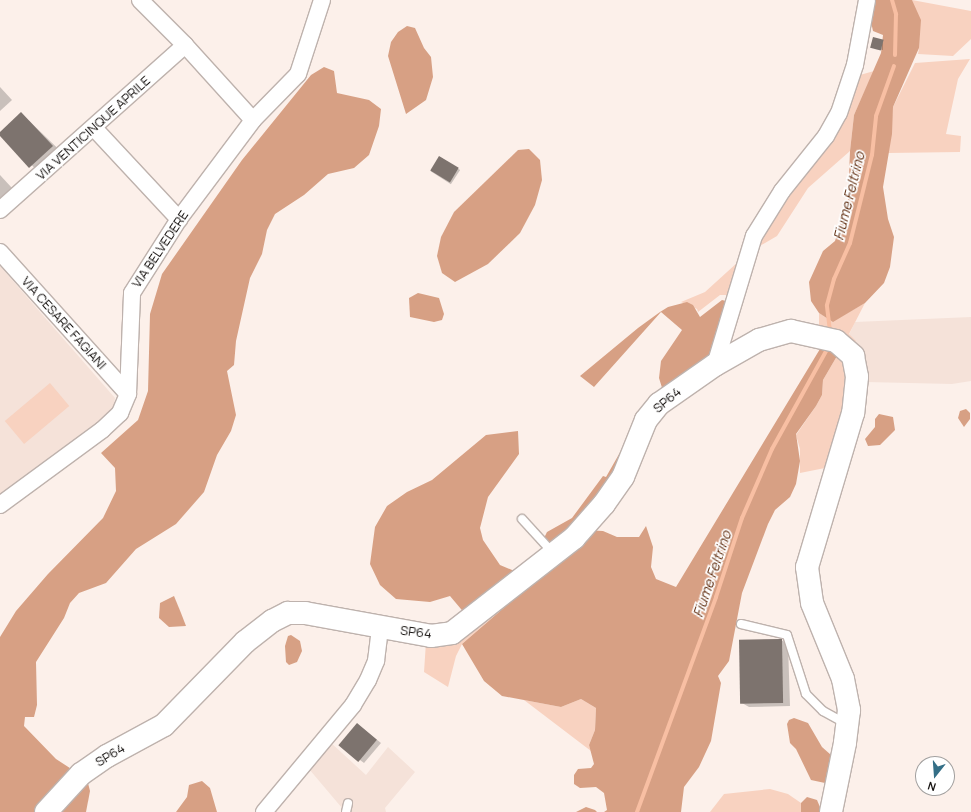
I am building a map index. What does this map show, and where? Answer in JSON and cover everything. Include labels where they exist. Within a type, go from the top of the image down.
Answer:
[{"type":"street","points":[[140,0],[185,45],[253,120]]},
{"type":"street","points":[[715,365],[754,236],[782,191],[826,136],[839,113],[855,66],[867,0]]},
{"type":"street","name":"VIA BELVEDERE","points":[[0,505],[102,430],[120,413],[128,394],[132,293],[179,219],[253,120],[298,74],[317,4]]},
{"type":"street","name":"VIA VENTICINQUE APRILE","points":[[0,210],[94,128],[185,45]]},
{"type":"street","points":[[94,128],[179,219]]},
{"type":"street","name":"VIA CESARE FAGIANI","points":[[0,252],[128,394]]},
{"type":"street","name":"SP64","points":[[46,812],[82,774],[107,756],[164,725],[245,642],[272,621],[288,613],[305,613],[431,636],[452,633],[574,538],[604,504],[623,477],[646,420],[659,404],[715,365],[759,340],[792,331],[816,335],[836,341],[853,356],[857,377],[853,414],[808,567],[812,603],[843,679],[849,710],[831,812]]},
{"type":"street","points":[[264,812],[353,705],[368,680],[376,661],[380,627]]},
{"type":"lane","points":[[522,519],[553,554]]},
{"type":"lane","points":[[741,624],[788,635],[806,694],[822,711],[847,725]]},
{"type":"lane","points":[[346,812],[348,803]]},
{"type":"shaded area","points":[[873,0],[912,0],[921,20],[919,48],[893,107],[892,134],[883,187],[888,219],[894,237],[890,267],[884,283],[865,303],[833,322],[819,313],[811,301],[809,282],[823,251],[835,241],[848,200],[850,151],[854,115],[881,53],[883,35],[873,31],[871,22],[874,10]]},
{"type":"shaded area","points":[[912,0],[971,11],[971,39],[953,56],[918,54],[919,48]]},
{"type":"shaded area","points":[[407,26],[415,28],[424,48],[431,57],[433,77],[426,100],[406,114],[388,56],[391,42],[398,32]]},
{"type":"shaded area","points":[[970,59],[958,79],[946,134],[961,136],[960,152],[888,153],[893,107],[915,63]]},
{"type":"shaded area","points":[[324,67],[334,71],[337,93],[369,100],[381,109],[379,126],[369,155],[354,168],[328,174],[304,195],[275,214],[267,230],[262,254],[250,278],[236,341],[234,365],[227,371],[236,415],[231,431],[217,455],[204,492],[176,524],[136,549],[106,583],[79,593],[70,603],[64,618],[36,662],[37,705],[34,717],[25,717],[24,726],[56,759],[76,772],[40,812],[0,812],[0,637],[16,611],[48,574],[103,518],[116,491],[115,468],[101,453],[138,420],[148,391],[150,314],[162,274],[242,160],[311,75]]},
{"type":"shaded area","points":[[874,71],[854,115],[850,151],[808,188],[777,236],[753,250],[860,75]]},
{"type":"shaded area","points":[[529,149],[540,160],[542,180],[535,205],[520,233],[488,264],[455,282],[442,273],[437,256],[441,237],[454,212],[518,150]]},
{"type":"shaded area","points":[[738,262],[731,295],[720,295],[698,312],[697,309],[681,302],[705,292]]},
{"type":"shaded area","points":[[0,266],[115,398],[113,412],[0,496]]},
{"type":"shaded area","points":[[418,293],[439,298],[444,314],[442,320],[434,322],[410,317],[409,298]]},
{"type":"shaded area","points":[[722,300],[726,301],[711,364],[663,391],[659,378],[661,361],[682,330],[661,312],[594,387],[580,376],[638,328],[668,307],[687,302],[693,305],[700,317]]},
{"type":"shaded area","points":[[865,303],[849,334],[856,341],[853,345],[819,327],[819,313],[833,321]]},
{"type":"shaded area","points":[[971,317],[971,381],[952,384],[866,382],[853,345],[856,342],[849,335],[855,322]]},
{"type":"shaded area","points":[[823,344],[837,356],[823,380],[822,395],[796,434],[800,461],[796,484],[790,497],[775,510],[768,524],[742,593],[729,661],[718,676],[721,683],[711,741],[699,767],[684,787],[681,812],[604,812],[607,810],[604,793],[596,787],[580,788],[574,784],[574,775],[578,769],[591,768],[594,764],[589,745],[595,730],[596,708],[581,699],[561,707],[502,696],[484,681],[462,644],[522,592],[584,530],[603,531],[617,537],[639,537],[646,526],[653,547],[651,567],[656,579],[676,587]]},
{"type":"shaded area","points":[[842,355],[850,387],[829,463],[825,468],[800,473],[800,449],[796,435],[822,395],[823,380],[837,356]]},
{"type":"shaded area","points":[[50,383],[69,406],[24,444],[5,421]]},
{"type":"shaded area","points":[[966,409],[970,413],[970,419],[964,427],[958,418],[960,411]]},
{"type":"shaded area","points":[[879,414],[893,417],[895,430],[880,445],[868,446],[865,439],[875,427],[875,419]]},
{"type":"shaded area","points":[[639,419],[628,457],[555,549],[544,538],[547,532],[572,518],[603,476],[606,477]]},
{"type":"shaded area","points":[[518,431],[519,454],[488,497],[480,528],[483,540],[500,565],[519,573],[466,615],[450,596],[430,602],[396,599],[380,585],[370,564],[375,527],[387,506],[407,492],[432,480],[486,435]]},
{"type":"shaded area","points":[[566,553],[462,644],[456,656],[448,687],[424,672],[426,642]]},
{"type":"shaded area","points":[[174,596],[186,626],[169,627],[159,618],[160,603]]},
{"type":"shaded area","points":[[291,635],[300,641],[302,651],[297,662],[289,665],[286,662],[285,646],[288,636]]},
{"type":"shaded area","points":[[581,699],[596,708],[595,730],[589,745],[591,751],[524,700],[561,707]]},
{"type":"shaded area","points":[[794,718],[808,723],[822,747],[831,755],[832,764],[825,783],[811,780],[796,749],[790,743],[787,724],[789,720]]},
{"type":"shaded area","points":[[330,742],[366,775],[388,747],[415,772],[385,808],[386,812],[341,812],[342,808],[309,769]]},
{"type":"shaded area","points":[[87,779],[90,791],[86,812],[56,812]]},
{"type":"shaded area","points":[[202,781],[210,788],[217,812],[176,812],[187,797],[189,785]]},
{"type":"shaded area","points":[[770,789],[788,794],[801,803],[801,812],[710,812],[724,794]]},
{"type":"shaded area","points":[[807,797],[817,800],[822,812],[801,812],[801,803]]},
{"type":"shaded area","points":[[586,807],[595,810],[597,812],[576,812]]},
{"type":"building","points":[[873,37],[884,40],[881,50],[870,48]]},
{"type":"building","points":[[21,112],[53,146],[29,168],[0,136],[0,132]]},
{"type":"building","points":[[439,156],[459,168],[450,182],[430,171]]},
{"type":"building","points":[[782,639],[783,703],[740,704],[739,640]]},
{"type":"building","points":[[357,723],[377,740],[358,762],[338,745]]},
{"type":"waterway","name":"Fiume Feltrino","points":[[892,0],[896,14],[895,55]]},
{"type":"waterway","name":"Fiume Feltrino","points":[[830,331],[827,305],[834,279],[850,243],[872,155],[876,116],[894,66]]},
{"type":"waterway","name":"Fiume Feltrino","points":[[637,812],[716,597],[742,518],[772,449],[826,351]]}]
